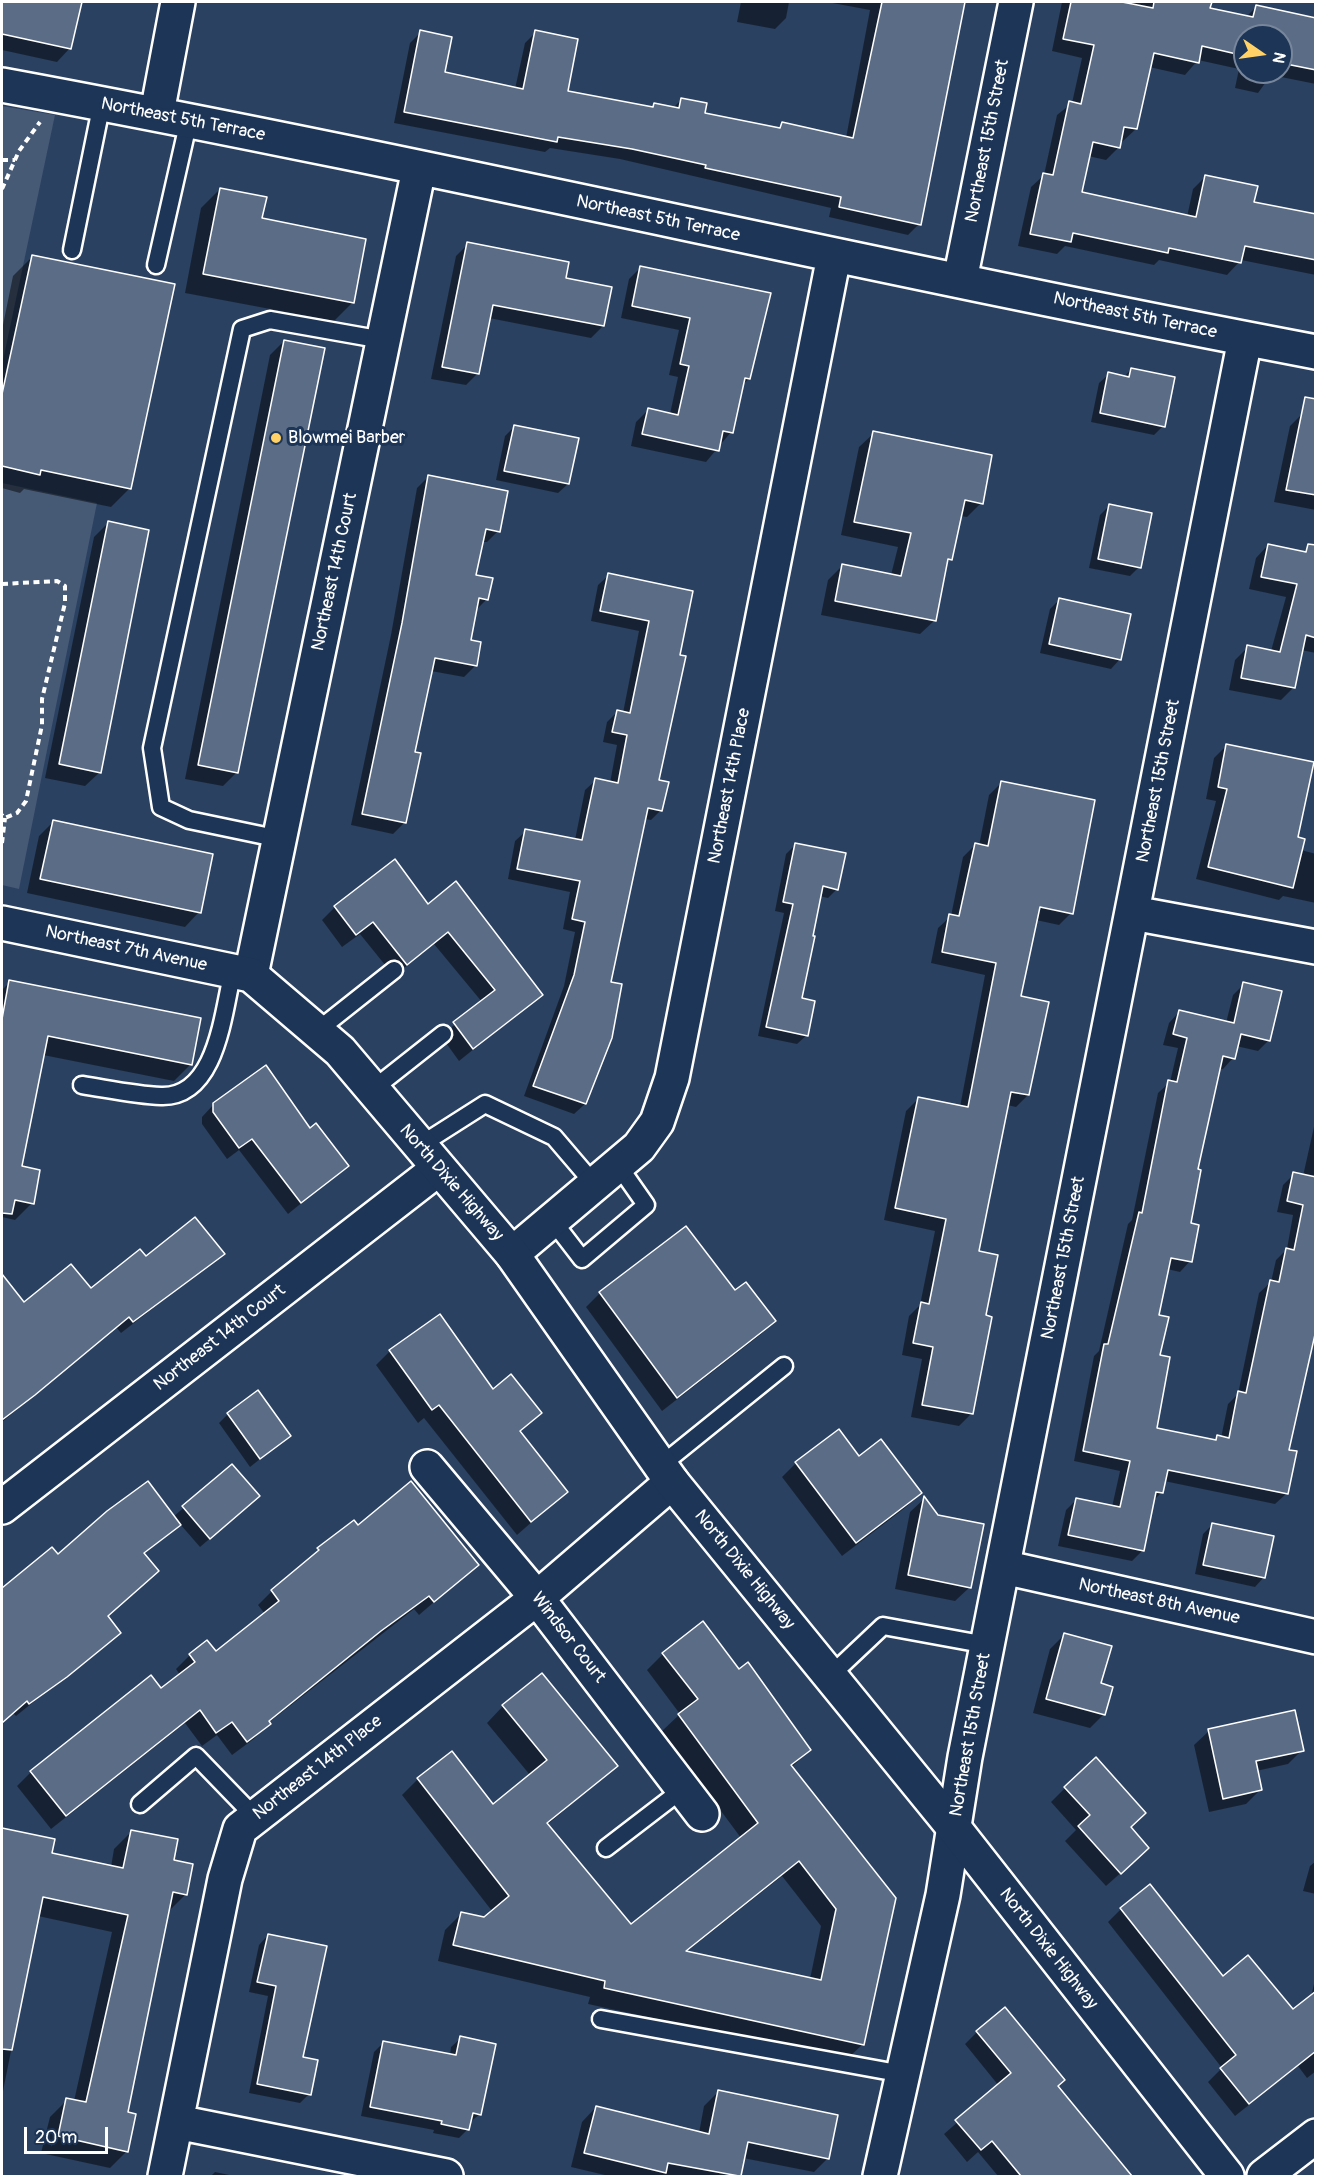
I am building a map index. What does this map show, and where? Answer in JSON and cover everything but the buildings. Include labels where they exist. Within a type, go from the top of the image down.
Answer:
[{"type":"street","points":[[157,114],[178,2]]},
{"type":"street","name":"Northeast 15th Street","points":[[960,280],[1016,2]]},
{"type":"street","name":"Northeast 5th Terrace","points":[[2,85],[189,120],[834,256],[1316,352]]},
{"type":"street","name":"Northeast 14th Court","points":[[242,973],[280,839],[419,169]]},
{"type":"street","name":"Northeast 14th Place","points":[[513,1254],[639,1147],[657,1122],[672,1078],[834,256]]},
{"type":"street","name":"Northeast 15th Street","points":[[880,2176],[943,1895],[987,1645],[1245,339]]},
{"type":"street","points":[[1133,913],[1316,947]]},
{"type":"street","name":"Northeast 7th Avenue","points":[[2,923],[242,973]]},
{"type":"street","name":"North Dixie Highway","points":[[242,973],[317,1030],[340,1051],[513,1254],[666,1474],[954,1828],[1227,2176]]},
{"type":"street","name":"Northeast 14th Court","points":[[2,1507],[428,1157]]},
{"type":"street","name":"Windsor Court","points":[[427,1467],[537,1598],[693,1801]]},
{"type":"street","name":"Northeast 14th Place","points":[[165,2176],[225,1879],[240,1829],[537,1598],[666,1474]]},
{"type":"street","name":"Northeast 8th Avenue","points":[[1003,1568],[1315,1636]]},
{"type":"street","points":[[177,2122],[446,2176]]},
{"type":"street","points":[[1264,2176],[1316,2136]]},
{"type":"lane","points":[[72,250],[102,104]]},
{"type":"lane","points":[[156,265],[189,120]]},
{"type":"lane","points":[[280,839],[189,820],[161,807],[152,748],[242,329],[270,320],[383,340]]},
{"type":"lane","points":[[317,1030],[394,970]]},
{"type":"lane","points":[[82,1085],[163,1096],[194,1086],[210,1065],[242,973]]},
{"type":"lane","points":[[372,1090],[443,1034]]},
{"type":"lane","points":[[428,1157],[485,1104],[554,1137],[646,1205],[582,1259],[552,1220]]},
{"type":"lane","points":[[666,1474],[784,1366]]},
{"type":"lane","points":[[830,1676],[883,1626],[987,1645]]},
{"type":"lane","points":[[140,1804],[196,1756],[255,1817]]},
{"type":"lane","points":[[606,1848],[693,1801]]},
{"type":"lane","points":[[602,2019],[903,2074]]},
{"type":"path","points":[[2,189],[15,160],[37,125],[65,97]]},
{"type":"path","points":[[2,160],[15,160]]},
{"type":"path","points":[[2,584],[57,581],[65,586],[65,603],[42,699],[42,725],[26,801],[17,813],[3,817],[2,843]]},
{"type":"shaded area","points":[[2,106],[55,115],[2,365]]},
{"type":"shaded area","points":[[2,483],[97,503],[19,889],[2,885]]},
{"type":"place","name":"Blowmei Barber","points":[[276,438]]}]
